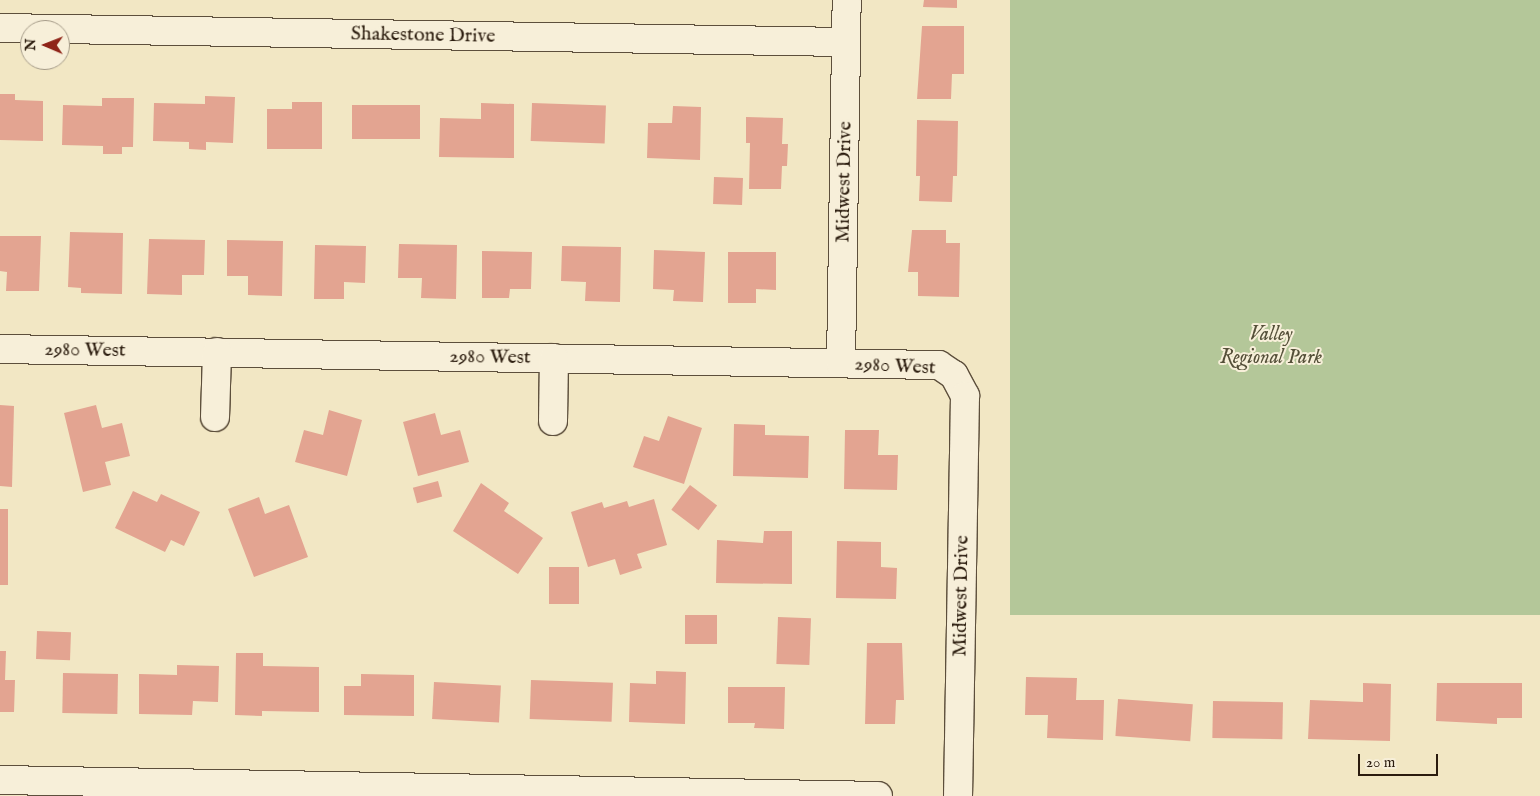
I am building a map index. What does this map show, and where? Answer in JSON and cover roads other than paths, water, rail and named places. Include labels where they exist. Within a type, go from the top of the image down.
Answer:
[{"type":"street","name":"Midwest Drive","points":[[841,363],[847,0]]},
{"type":"street","name":"Shakestone Drive","points":[[0,28],[846,42]]},
{"type":"street","name":"2980 West","points":[[0,349],[938,365],[954,375],[965,396]]},
{"type":"street","points":[[215,417],[216,352]]},
{"type":"street","points":[[553,421],[554,358]]},
{"type":"street","name":"Midwest Drive","points":[[958,796],[965,396]]},
{"type":"street","points":[[0,780],[368,791],[878,796]]},
{"type":"park label","name":"Valley Regional Park","points":[[1271,346]]}]
